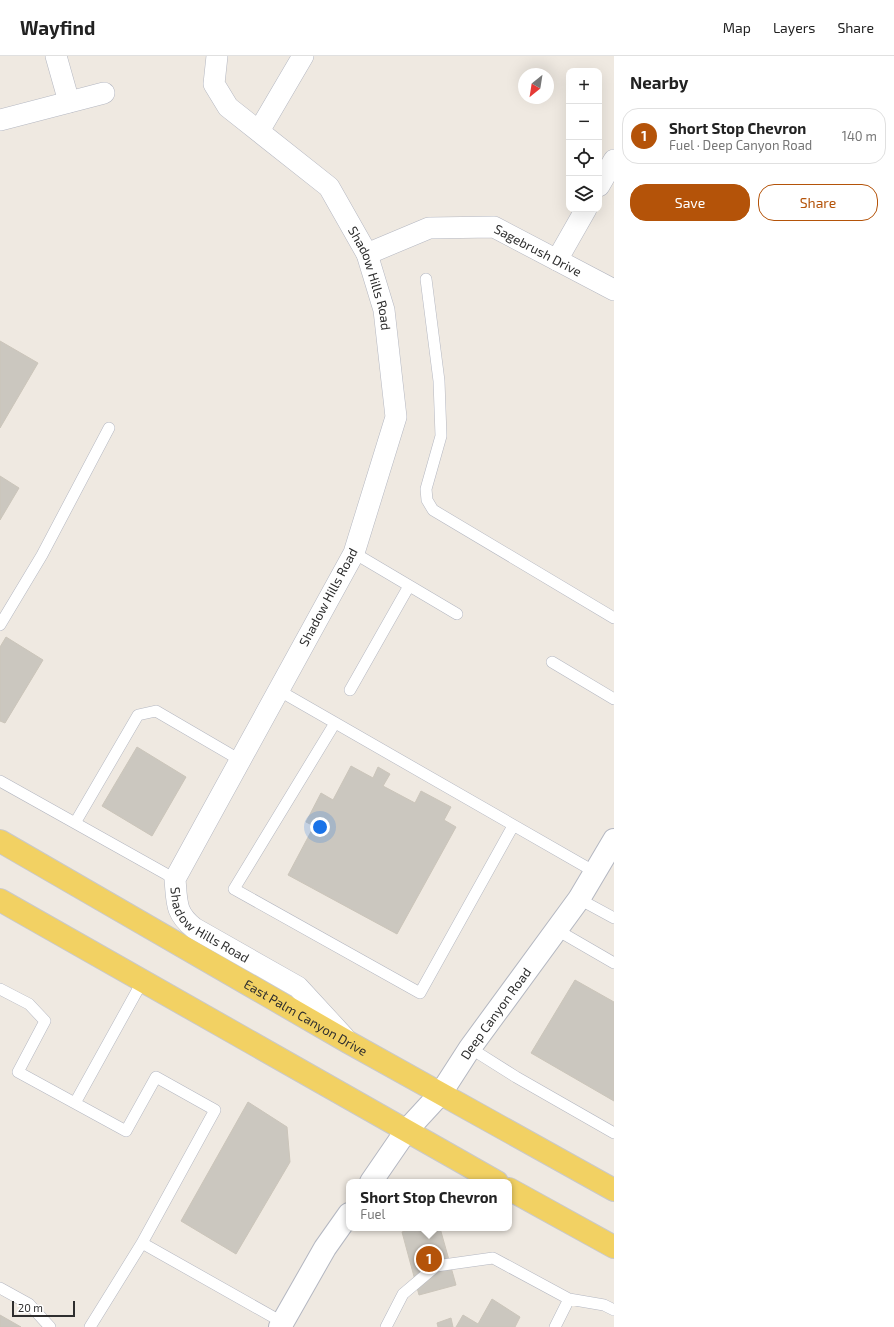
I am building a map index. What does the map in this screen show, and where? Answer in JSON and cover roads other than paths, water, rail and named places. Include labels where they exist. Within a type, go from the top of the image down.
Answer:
[{"type":"main road","name":"East Palm Canyon Drive","points":[[0,841],[348,1042],[614,1190]]},
{"type":"main road","points":[[0,900],[142,982],[492,1179]]},
{"type":"main road","points":[[512,1191],[614,1247]]},
{"type":"street","points":[[56,56],[69,102]]},
{"type":"street","points":[[259,131],[303,56]]},
{"type":"street","name":"Shadow Hills Road","points":[[217,58],[214,84],[228,107],[329,187],[367,254],[384,310],[396,418],[354,553],[175,879],[178,907],[183,919],[194,928],[298,987],[348,1042]]},
{"type":"street","points":[[0,120],[104,93]]},
{"type":"street","points":[[602,181],[614,160]]},
{"type":"street","points":[[557,260],[584,212]]},
{"type":"street","name":"Sagebrush Drive","points":[[367,254],[429,228],[494,227],[614,290]]},
{"type":"street","name":"Deep Canyon Road","points":[[373,1179],[406,1131],[441,1093],[470,1048],[557,930],[579,899],[614,840]]},
{"type":"street","points":[[284,1325],[325,1248],[346,1218]]},
{"type":"lane","points":[[426,279],[439,381],[441,436],[426,489],[427,500],[433,510],[614,618]]},
{"type":"lane","points":[[0,625],[42,555],[109,428]]},
{"type":"lane","points":[[354,553],[456,614]]},
{"type":"lane","points":[[350,690],[409,586]]},
{"type":"lane","points":[[552,662],[614,698]]},
{"type":"lane","points":[[278,690],[595,872]]},
{"type":"lane","points":[[75,823],[138,715],[156,711],[240,760]]},
{"type":"lane","points":[[335,723],[234,889],[420,993],[513,826]]},
{"type":"lane","points":[[0,781],[175,879]]},
{"type":"lane","points":[[579,899],[614,918]]},
{"type":"lane","points":[[557,930],[614,963]]},
{"type":"lane","points":[[75,1103],[142,982]]},
{"type":"lane","points":[[0,989],[29,1004],[45,1021],[18,1072],[126,1131],[156,1077],[215,1110],[142,1243],[90,1327]]},
{"type":"lane","points":[[470,1048],[516,1077],[614,1133]]},
{"type":"lane","points":[[142,1243],[284,1325]]},
{"type":"lane","points":[[386,1327],[403,1294],[436,1266],[493,1258],[569,1299],[604,1305],[614,1310]]},
{"type":"lane","points":[[0,1288],[29,1304],[50,1327]]},
{"type":"lane","points":[[555,1327],[569,1299]]},
{"type":"place","name":"Short Stop Chevron","points":[[429,1259]]}]
